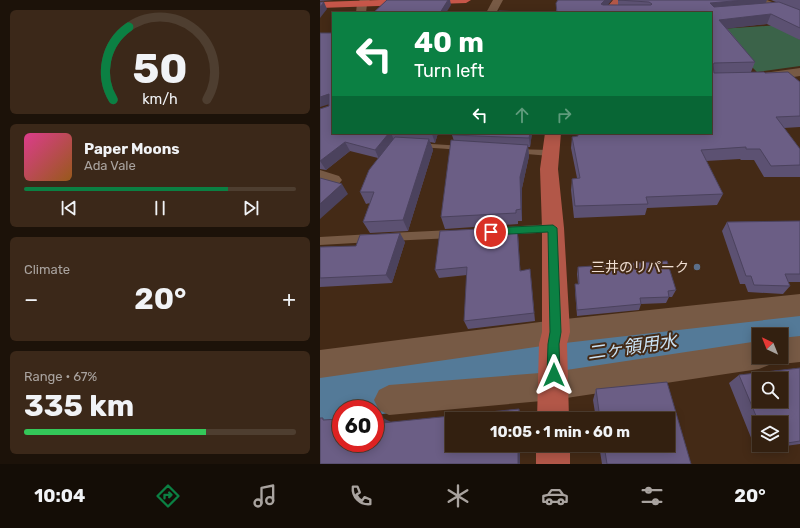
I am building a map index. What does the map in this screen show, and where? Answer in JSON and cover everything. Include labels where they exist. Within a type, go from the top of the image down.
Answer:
[{"type":"highway","points":[[320,5],[363,5],[466,0]]},
{"type":"main road","points":[[611,12],[618,0]]},
{"type":"main road","points":[[551,143],[549,168],[553,228],[553,412]]},
{"type":"main road","points":[[553,452],[553,464]]},
{"type":"street","points":[[492,12],[498,0]]},
{"type":"street","points":[[759,0],[800,16]]},
{"type":"street","points":[[712,80],[780,76],[800,72]]},
{"type":"street","points":[[320,364],[554,338],[800,305]]},
{"type":"street","points":[[788,350],[800,349]]},
{"type":"street","points":[[389,400],[752,356]]},
{"type":"lane","points":[[764,9],[778,8]]},
{"type":"lane","points":[[504,150],[551,143]]},
{"type":"lane","points":[[412,145],[474,148]]},
{"type":"lane","points":[[491,232],[553,228]]},
{"type":"lane","points":[[320,241],[460,234]]},
{"type":"green space","points":[[779,25],[800,40],[800,66],[757,72],[725,40],[720,29]]},
{"type":"building","points":[[387,0],[448,0],[441,12],[374,12]]},
{"type":"building","points":[[558,0],[605,0],[601,4],[651,5],[652,4],[649,2],[618,0],[744,0],[710,3],[714,7],[779,2],[800,10],[800,28],[771,14],[719,20],[755,62],[714,63],[713,65],[714,73],[788,72],[800,82],[800,116],[776,117],[800,149],[800,165],[771,166],[760,149],[746,149],[746,147],[701,150],[723,194],[646,197],[648,204],[575,206],[572,179],[580,178],[572,137],[578,136],[578,134],[712,134],[712,12],[557,12],[556,3]]},
{"type":"building","points":[[499,11],[524,12],[499,12]]},
{"type":"building","points":[[320,33],[332,33],[332,134],[388,134],[375,150],[345,142],[320,161],[320,109],[329,106],[329,94],[320,97]]},
{"type":"building","points":[[452,134],[530,134],[529,138]]},
{"type":"building","points":[[395,137],[429,139],[403,220],[363,222],[374,192],[360,192],[369,170]]},
{"type":"building","points":[[451,140],[528,145],[520,177],[521,209],[516,210],[516,213],[441,217]]},
{"type":"building","points":[[320,178],[342,184],[320,204]]},
{"type":"building","points":[[800,221],[800,274],[785,274],[790,286],[754,285],[751,276],[746,276],[727,222]]},
{"type":"building","points":[[517,227],[520,271],[530,269],[534,313],[464,321],[467,267],[435,270],[440,231]]},
{"type":"building","points":[[400,233],[386,275],[320,278],[320,247],[356,246],[360,235]]},
{"type":"building","points":[[667,261],[676,290],[668,291],[669,297],[640,298],[641,304],[577,310],[575,284],[579,284],[578,267]]},
{"type":"building","points":[[800,368],[800,441],[788,443],[788,416],[756,416],[753,408],[788,408],[788,372],[765,372]]},
{"type":"building","points":[[752,374],[752,406],[739,375]]},
{"type":"building","points":[[667,382],[691,464],[607,464],[605,452],[675,452],[675,412],[599,412],[596,389]]},
{"type":"building","points":[[519,409],[519,412],[490,412]]},
{"type":"building","points":[[445,417],[445,452],[518,452],[518,464],[320,464],[320,418],[323,418],[323,420],[332,420],[332,452],[384,452],[384,423]]},
{"type":"waterway","name":"二ヶ領用水","points":[[320,388],[525,363],[800,323]]},
{"type":"place","name":"三井のリパーク","points":[[697,267]]},
{"type":"route","points":[[491,232],[553,228],[556,332],[553,344],[554,375]]}]
